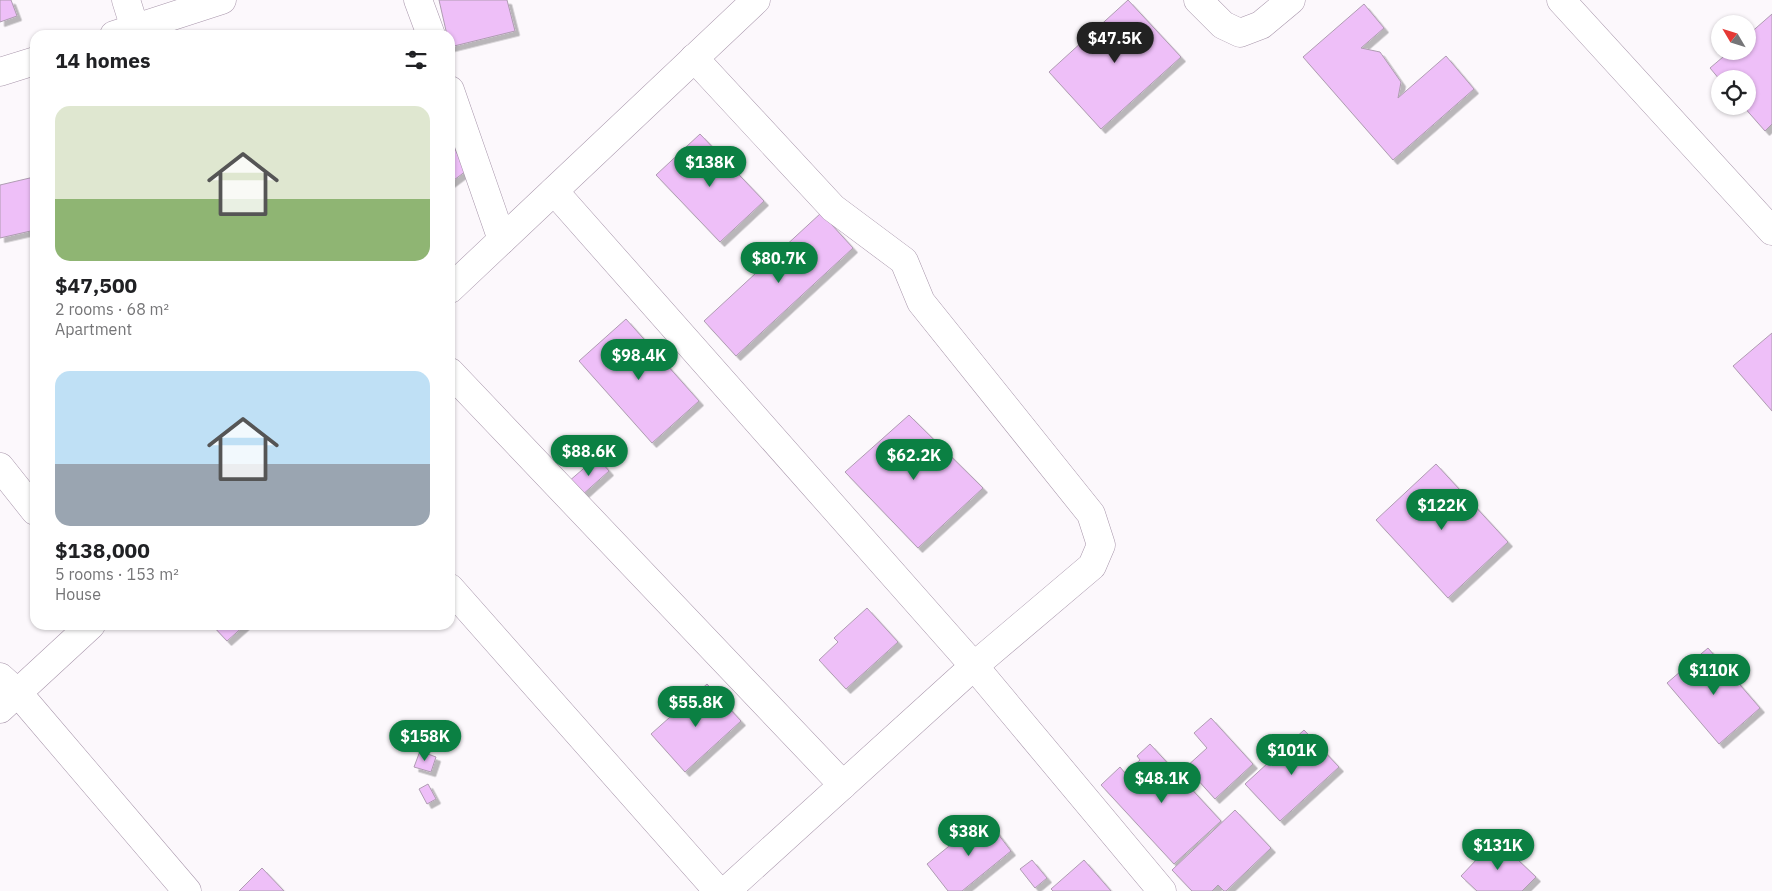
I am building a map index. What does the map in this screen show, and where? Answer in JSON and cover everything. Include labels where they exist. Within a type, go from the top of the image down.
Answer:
[{"type":"street","points":[[126,0],[129,30]]},
{"type":"street","points":[[137,30],[222,0]]},
{"type":"street","points":[[418,0],[429,30]]},
{"type":"street","points":[[455,284],[694,58],[729,11],[756,0]]},
{"type":"street","points":[[1198,0],[1223,25],[1240,33],[1261,26],[1290,0]]},
{"type":"street","points":[[1561,0],[1772,232]]},
{"type":"street","points":[[694,58],[833,208],[904,261],[921,302],[1091,514],[1101,545],[1092,566],[974,666],[726,891]]},
{"type":"street","points":[[0,72],[30,63]]},
{"type":"street","points":[[455,104],[502,240]]},
{"type":"street","points":[[554,191],[974,666],[1162,891]]},
{"type":"street","points":[[455,377],[843,785]]},
{"type":"street","points":[[0,467],[30,505]]},
{"type":"street","points":[[455,594],[718,891]]},
{"type":"street","points":[[85,630],[6,693],[187,891]]},
{"type":"building","points":[[0,0],[11,0],[17,16],[0,22]]},
{"type":"building","points":[[439,0],[507,0],[515,31],[455,46],[455,30],[446,30]]},
{"type":"building","points":[[1128,0],[1181,57],[1101,129],[1049,72]]},
{"type":"building","points":[[1364,4],[1384,28],[1361,48],[1380,52],[1401,82],[1398,98],[1446,56],[1474,89],[1393,160],[1303,57]]},
{"type":"building","points":[[1772,14],[1772,124],[1765,131],[1751,115],[1756,115],[1756,70],[1712,70],[1710,68],[1719,60],[1756,60],[1756,28]]},
{"type":"building","points":[[700,134],[764,201],[720,242],[656,175]]},
{"type":"building","points":[[455,149],[466,171],[455,179]]},
{"type":"building","points":[[30,178],[30,231],[0,238],[0,185]]},
{"type":"building","points":[[821,213],[853,248],[736,356],[704,321]]},
{"type":"building","points":[[626,319],[699,401],[652,443],[579,361]]},
{"type":"building","points":[[1772,333],[1772,411],[1733,366]]},
{"type":"building","points":[[909,415],[983,488],[918,548],[845,472]]},
{"type":"building","points":[[597,457],[609,471],[581,496],[568,482]]},
{"type":"building","points":[[1436,464],[1508,542],[1448,598],[1376,520]]},
{"type":"building","points":[[867,608],[898,642],[846,689],[819,660],[838,642],[834,638]]},
{"type":"building","points":[[217,630],[239,630],[227,641]]},
{"type":"building","points":[[1708,648],[1760,708],[1719,744],[1667,683]]},
{"type":"building","points":[[707,684],[741,721],[685,772],[651,734]]},
{"type":"building","points":[[1211,718],[1253,764],[1215,799],[1186,767],[1207,748],[1194,733]]},
{"type":"building","points":[[1304,730],[1339,767],[1280,821],[1245,784]]},
{"type":"building","points":[[1150,744],[1221,821],[1174,864],[1101,785],[1120,767],[1125,773],[1140,760],[1137,756]]},
{"type":"building","points":[[420,751],[436,757],[431,772],[414,767]]},
{"type":"building","points":[[428,784],[436,799],[427,804],[419,789]]},
{"type":"building","points":[[1235,810],[1271,848],[1226,891],[1218,885],[1212,891],[1192,891],[1172,870]]},
{"type":"building","points":[[985,817],[1011,851],[962,891],[948,891],[927,864]]},
{"type":"building","points":[[1496,839],[1536,877],[1522,891],[1477,891],[1461,876]]},
{"type":"building","points":[[1032,860],[1047,878],[1035,888],[1020,869]]},
{"type":"building","points":[[1084,860],[1111,891],[1053,891],[1051,889]]},
{"type":"building","points":[[262,868],[284,891],[239,891]]}]
